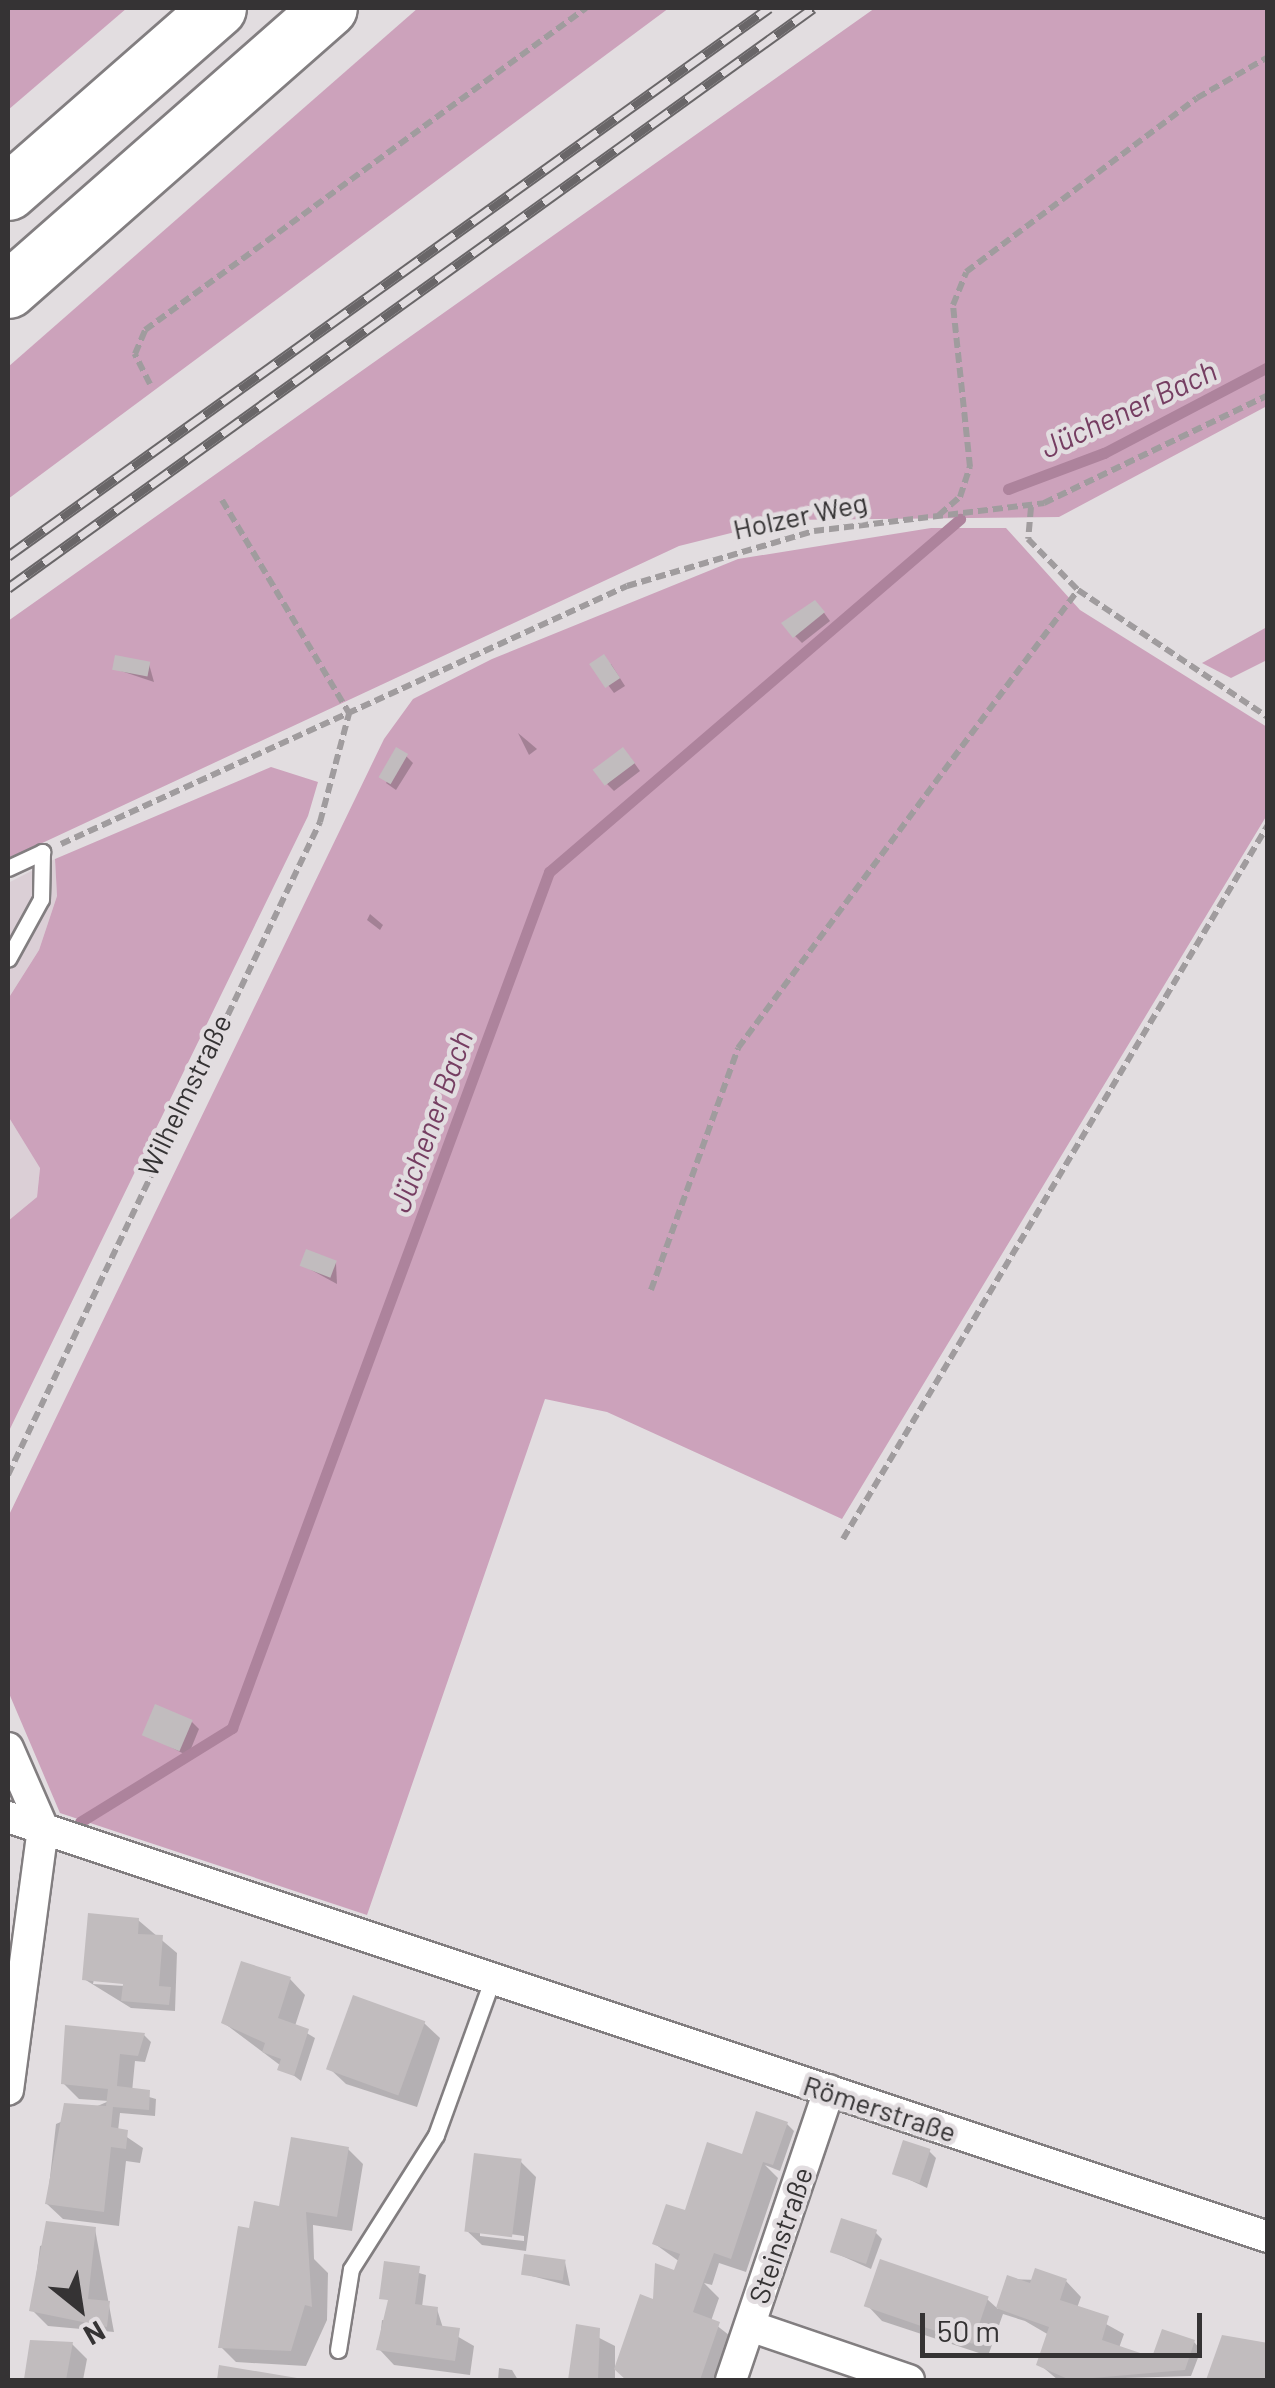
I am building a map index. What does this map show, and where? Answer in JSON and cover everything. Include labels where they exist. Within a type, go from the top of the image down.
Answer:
[{"type":"highway","points":[[8,174],[177,8]]},
{"type":"highway","points":[[8,192],[218,8]]},
{"type":"highway","points":[[8,290],[329,8]]},
{"type":"street","points":[[8,1748],[43,1828],[8,2090]]},
{"type":"street","points":[[8,1817],[43,1828]]},
{"type":"street","name":"Römerstraße","points":[[43,1828],[491,1982],[1268,2236]]},
{"type":"street","name":"Steinstraße","points":[[731,2380],[829,2090]]},
{"type":"street","points":[[750,2326],[908,2380]]},
{"type":"lane","points":[[8,868],[42,852],[41,899],[8,958]]},
{"type":"lane","points":[[338,2350],[351,2269],[436,2135],[491,1982]]},
{"type":"path","points":[[150,384],[136,354],[145,330],[586,8]]},
{"type":"path","points":[[938,515],[960,497],[970,467],[953,305],[966,272],[1196,98],[1268,57]]},
{"type":"path","name":"Holzer Weg","points":[[42,852],[646,579],[779,538],[938,515],[1031,507],[1268,395]]},
{"type":"path","points":[[222,500],[349,713]]},
{"type":"path","points":[[1031,507],[1028,539],[1078,590],[1268,716]]},
{"type":"path","points":[[650,1290],[732,1058],[1078,590]]},
{"type":"path","name":"Wilhelmstraße","points":[[8,1475],[320,822],[349,713]]},
{"type":"path","points":[[843,1539],[1268,825]]},
{"type":"shaded area","points":[[8,8],[127,8],[8,110]]},
{"type":"shaded area","points":[[418,8],[669,8],[8,499],[8,367]]},
{"type":"shaded area","points":[[875,8],[1267,8],[1267,406],[1059,517],[783,520],[679,546],[8,859],[8,621]]},
{"type":"shaded area","points":[[931,528],[1006,528],[1080,610],[1267,727],[1267,815],[842,1519],[607,1412],[545,1399],[367,1915],[60,1813],[8,1691],[8,1517],[384,739],[413,699],[492,659],[738,559]]},
{"type":"shaded area","points":[[1267,627],[1267,660],[1231,678],[1202,663]]},
{"type":"shaded area","points":[[271,767],[318,782],[308,816],[8,1433],[8,1221],[37,1197],[40,1168],[8,1116],[8,999],[39,950],[57,896],[55,859]]},
{"type":"shaded area","points":[[55,859],[57,896],[39,950],[8,999],[8,883]]},
{"type":"shaded area","points":[[8,1116],[40,1167],[37,1197],[8,1221]]},
{"type":"building","points":[[815,600],[825,612],[793,638],[781,623]]},
{"type":"building","points":[[604,654],[620,678],[605,688],[589,664]]},
{"type":"building","points":[[115,655],[150,662],[147,677],[112,670]]},
{"type":"building","points":[[396,747],[408,754],[391,784],[378,777]]},
{"type":"building","points":[[623,747],[635,763],[605,786],[593,770]]},
{"type":"building","points":[[306,1249],[337,1261],[330,1278],[300,1266]]},
{"type":"building","points":[[155,1704],[193,1720],[179,1751],[142,1735]]},
{"type":"building","points":[[88,1913],[139,1918],[138,1934],[163,1935],[159,1986],[171,1987],[169,2005],[121,2001],[123,1984],[82,1980]]},
{"type":"building","points":[[241,1961],[291,1977],[278,2018],[309,2029],[294,2076],[277,2070],[281,2059],[262,2052],[265,2043],[221,2023]]},
{"type":"building","points":[[353,1995],[425,2021],[398,2096],[326,2069]]},
{"type":"building","points":[[65,2025],[145,2033],[138,2056],[120,2054],[117,2086],[150,2090],[149,2110],[113,2107],[111,2127],[128,2130],[126,2149],[111,2147],[104,2212],[45,2204],[64,2103],[106,2106],[108,2089],[61,2084]]},
{"type":"building","points":[[756,2111],[788,2122],[773,2165],[763,2162],[731,2259],[714,2253],[693,2312],[720,2322],[700,2380],[626,2380],[614,2369],[640,2294],[653,2299],[655,2263],[674,2270],[680,2254],[652,2244],[666,2204],[685,2210],[707,2142],[742,2154]]},
{"type":"building","points":[[291,2137],[349,2147],[337,2217],[306,2212],[312,2307],[305,2305],[291,2351],[218,2348],[238,2226],[249,2228],[254,2201],[279,2206]]},
{"type":"building","points":[[903,2140],[931,2149],[919,2183],[892,2174]]},
{"type":"building","points":[[474,2153],[522,2159],[512,2237],[464,2231]]},
{"type":"building","points":[[841,2218],[877,2230],[866,2264],[830,2252]]},
{"type":"building","points":[[46,2221],[96,2227],[88,2299],[110,2301],[107,2327],[29,2311]]},
{"type":"building","points":[[524,2254],[566,2260],[563,2281],[521,2275]]},
{"type":"building","points":[[880,2259],[989,2296],[972,2344],[864,2306]]},
{"type":"building","points":[[384,2261],[420,2266],[415,2304],[438,2307],[436,2325],[460,2328],[455,2361],[376,2350],[388,2300],[379,2299]]},
{"type":"building","points":[[1035,2268],[1067,2279],[1060,2300],[1109,2316],[1102,2340],[1152,2357],[1162,2329],[1195,2340],[1185,2370],[1070,2380],[1036,2365],[1049,2327],[996,2308],[1007,2275],[1030,2283]]},
{"type":"building","points":[[576,2324],[600,2328],[598,2380],[568,2380]]},
{"type":"building","points":[[1222,2335],[1268,2343],[1268,2380],[1206,2380]]},
{"type":"building","points":[[30,2340],[73,2342],[66,2380],[24,2379]]},
{"type":"building","points":[[219,2365],[297,2378],[297,2380],[217,2380]]},
{"type":"waterway","name":"Jüchener Bach","points":[[1008,489],[1104,453],[1268,367]]},
{"type":"waterway","name":"Jüchener Bach","points":[[80,1822],[232,1728],[549,872],[960,519]]},
{"type":"railway","points":[[8,556],[769,8]]},
{"type":"railway","points":[[8,588],[813,8]]}]
